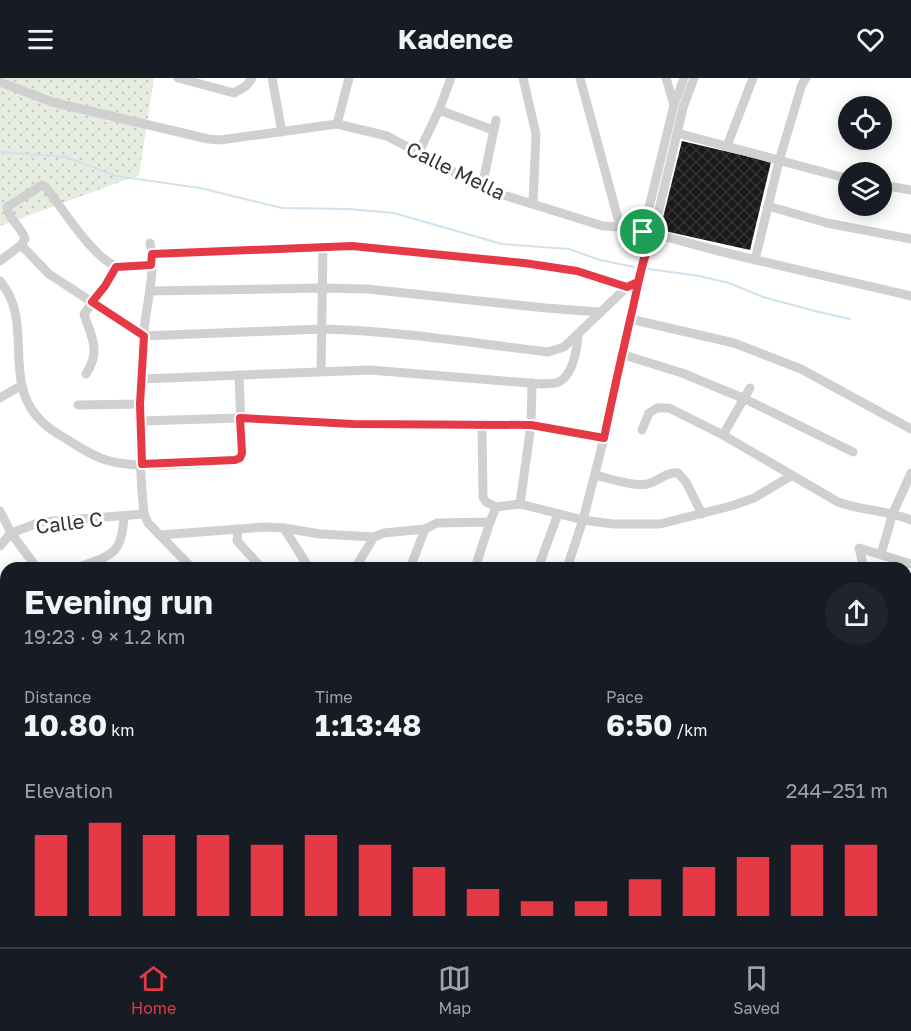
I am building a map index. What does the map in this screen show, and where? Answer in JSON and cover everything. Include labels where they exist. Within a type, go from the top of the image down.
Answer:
[{"type":"street","points":[[178,78],[234,93],[246,86],[252,78]]},
{"type":"street","points":[[272,78],[282,132]]},
{"type":"street","points":[[337,124],[349,78]]},
{"type":"street","points":[[420,152],[451,78]]},
{"type":"street","points":[[523,78],[536,134],[533,203]]},
{"type":"street","points":[[580,78],[620,226]]},
{"type":"street","points":[[666,78],[674,105]]},
{"type":"street","points":[[645,254],[643,232],[674,105],[684,78]]},
{"type":"street","points":[[569,562],[595,475],[645,254],[653,235],[683,108],[694,78]]},
{"type":"street","points":[[727,146],[753,78]]},
{"type":"street","points":[[755,260],[779,160],[802,84],[806,78]]},
{"type":"street","name":"Calle Mella","points":[[0,82],[52,102],[208,139],[220,140],[337,124],[387,136],[500,195],[533,203],[603,226],[620,226],[911,296]]},
{"type":"street","points":[[439,110],[493,130]]},
{"type":"street","points":[[482,187],[496,120]]},
{"type":"street","points":[[677,132],[838,176]]},
{"type":"street","points":[[0,261],[21,245],[25,237],[7,207],[42,185],[46,187],[85,239],[105,260],[116,267],[151,265]]},
{"type":"street","points":[[892,187],[911,190]]},
{"type":"street","points":[[768,206],[827,223],[911,239]]},
{"type":"street","points":[[150,243],[152,254],[150,291],[144,336],[140,404],[144,514],[148,523],[186,562]]},
{"type":"street","points":[[21,245],[49,274],[144,336],[322,329],[407,335],[548,352],[564,346],[627,287],[638,282]]},
{"type":"street","points":[[152,254],[352,246],[524,263],[577,271],[627,287]]},
{"type":"street","points":[[321,370],[323,247]]},
{"type":"street","points":[[86,374],[94,362],[96,349],[84,314],[116,267]]},
{"type":"street","points":[[0,281],[10,293],[15,308],[22,386],[29,407],[46,426],[104,459],[142,464],[240,458],[242,453],[239,375]]},
{"type":"street","points":[[150,291],[367,289],[599,312]]},
{"type":"street","points":[[630,319],[734,342],[801,369],[911,429]]},
{"type":"street","points":[[142,379],[321,370],[370,370],[556,383],[566,375],[576,350],[578,334]]},
{"type":"street","points":[[621,354],[682,373],[745,399],[853,452]]},
{"type":"street","points":[[520,504],[531,425],[532,383]]},
{"type":"street","points":[[0,398],[22,386]]},
{"type":"street","points":[[723,435],[750,388]]},
{"type":"street","points":[[78,405],[140,404]]},
{"type":"street","points":[[642,430],[649,413],[663,407],[669,408],[723,435],[838,502],[856,509],[893,513],[911,520]]},
{"type":"street","points":[[141,421],[240,418],[353,424],[531,425],[604,438]]},
{"type":"street","points":[[482,426],[483,496],[486,502],[496,507],[520,504],[583,520],[613,524],[660,524],[754,498],[791,476]]},
{"type":"street","points":[[595,475],[642,484],[653,482],[672,472],[678,472],[686,482],[702,514]]},
{"type":"street","points":[[881,554],[893,513],[911,473]]},
{"type":"street","points":[[477,562],[496,507]]},
{"type":"street","points":[[0,511],[11,532],[33,562]]},
{"type":"street","name":"Calle C","points":[[0,546],[11,532],[41,522],[144,514]]},
{"type":"street","points":[[540,562],[558,514]]},
{"type":"street","points":[[92,562],[112,554],[120,545],[123,537],[124,516]]},
{"type":"street","points":[[160,535],[265,527],[320,534],[374,537],[384,533],[425,529],[437,523],[490,522]]},
{"type":"street","points":[[284,528],[305,562]]},
{"type":"street","points":[[238,529],[239,544],[256,562]]},
{"type":"street","points":[[412,562],[425,529]]},
{"type":"street","points":[[359,562],[374,537]]},
{"type":"street","points":[[862,562],[859,548],[905,562]]},
{"type":"shaded area","points":[[0,78],[154,78],[139,175],[0,226]]},
{"type":"building","points":[[682,141],[771,162],[750,250],[660,230]]},
{"type":"waterway","points":[[0,152],[66,157],[116,176],[200,188],[282,208],[348,209],[394,213],[502,244],[569,249],[600,260],[634,267]]},
{"type":"waterway","points":[[649,269],[729,283],[763,297],[850,319]]},
{"type":"route","points":[[643,232],[645,254],[638,282],[627,287],[577,271],[421,251],[352,246],[279,248],[152,254],[151,265],[116,267],[92,302],[144,336],[140,404],[142,464],[202,463],[240,458],[242,453],[240,418],[353,424],[531,425],[604,438],[638,282],[645,254],[653,235],[643,232]]}]
